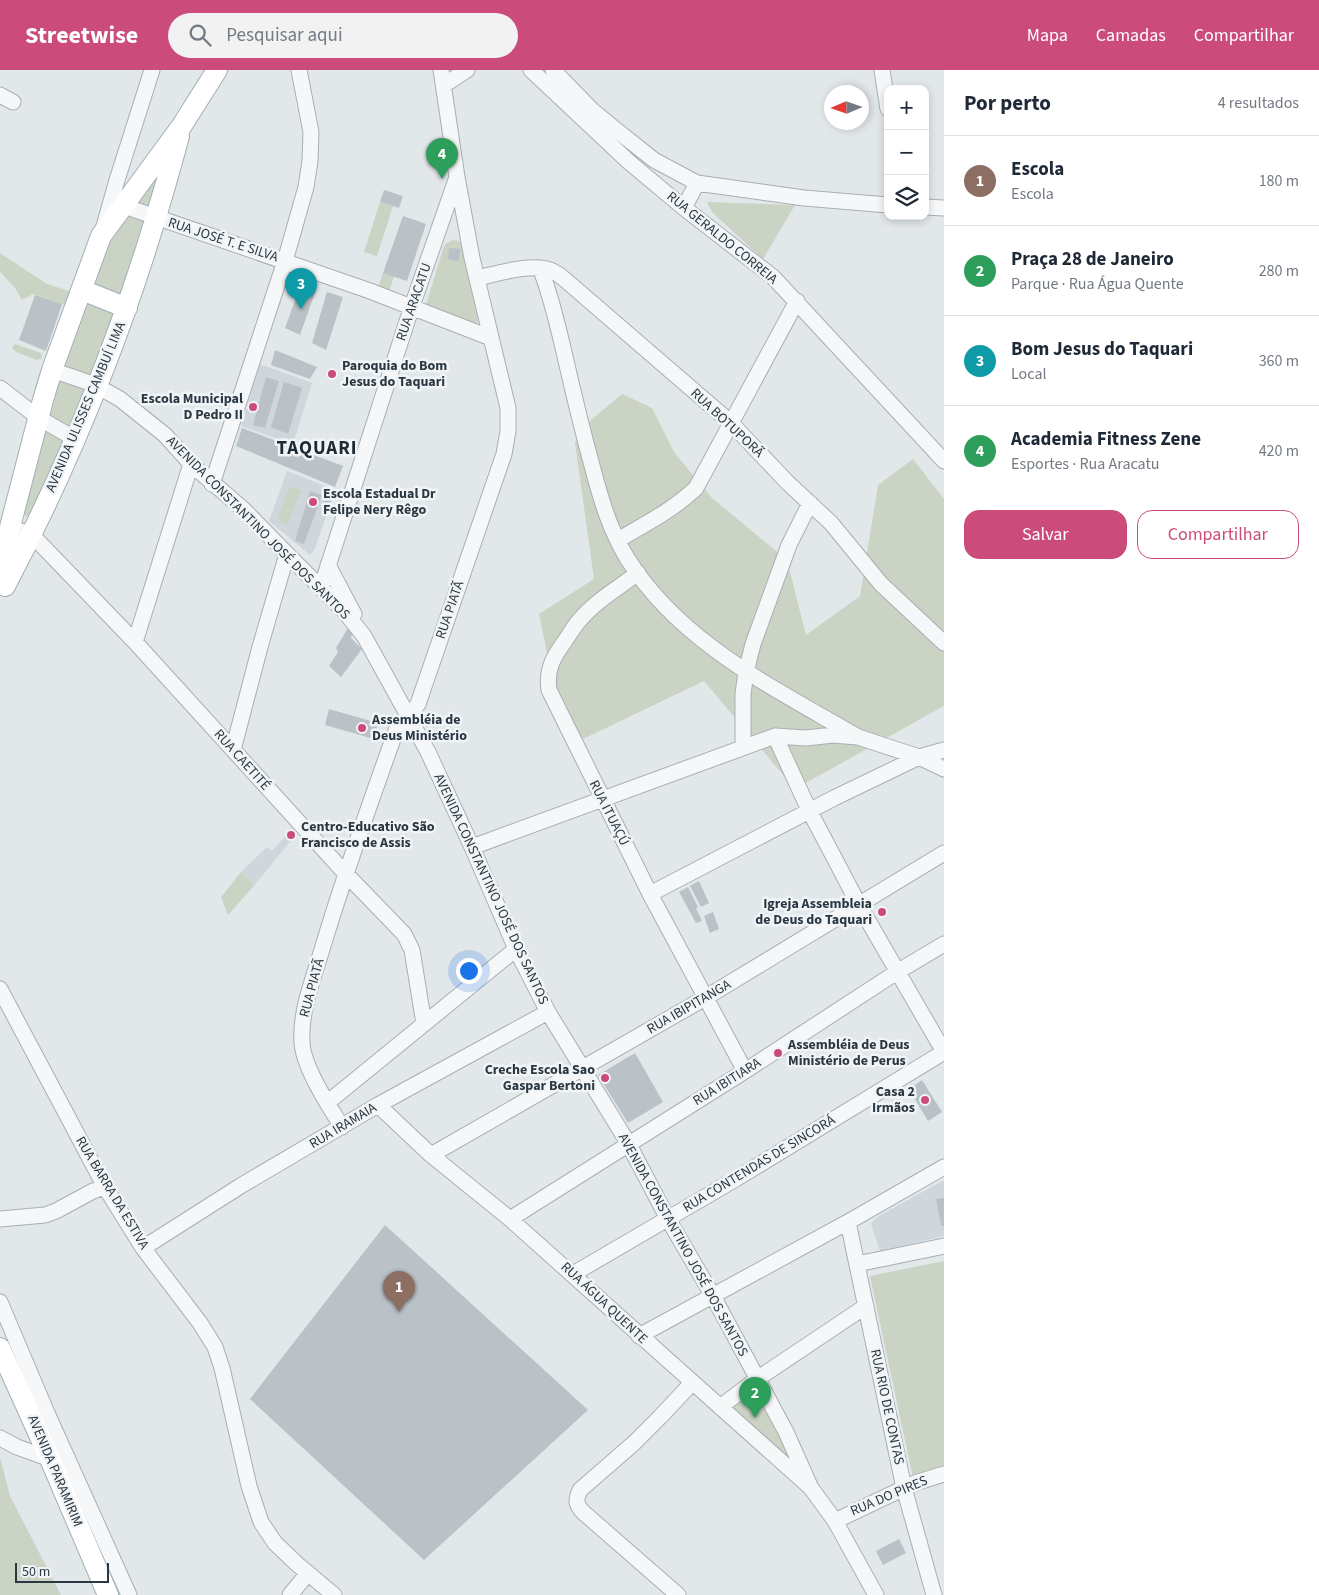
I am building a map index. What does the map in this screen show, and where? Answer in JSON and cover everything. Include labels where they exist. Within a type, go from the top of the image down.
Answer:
[{"type":"main road","name":"AVENIDA ULISSES CAMBUÍ LIMA","points":[[0,585],[10,527],[52,370],[101,236],[181,126],[216,70]]},
{"type":"main road","name":"AVENIDA ULISSES CAMBUÍ LIMA","points":[[0,595],[32,535],[98,387],[127,308],[156,218],[181,126]]},
{"type":"main road","points":[[82,290],[127,308]]},
{"type":"main road","name":"AVENIDA PARAMIRIM","points":[[0,1348],[50,1459],[70,1485],[108,1595]]},
{"type":"street","points":[[101,236],[152,70]]},
{"type":"street","points":[[212,484],[285,261],[306,187],[310,161],[311,132],[299,70]]},
{"type":"street","points":[[443,77],[467,70]]},
{"type":"street","name":"RUA GERALDO CORREIA","points":[[531,70],[629,162],[684,208],[767,272],[797,301],[944,461]]},
{"type":"street","name":"RUA GERALDO CORREIA","points":[[553,70],[592,110],[654,160],[697,183]]},
{"type":"street","points":[[882,70],[884,85]]},
{"type":"street","name":"RUA ARACATU","points":[[321,588],[412,306],[457,178],[443,77]]},
{"type":"street","name":"RUA PIATÃ","points":[[342,1127],[327,1104],[307,1062],[302,1044],[302,1030],[308,997],[345,873],[397,728],[418,704],[504,454],[508,431],[508,408],[490,338],[457,178]]},
{"type":"street","points":[[684,208],[697,183],[804,198],[884,205]]},
{"type":"street","name":"RUA JOSÉ T. E SILVA","points":[[124,206],[412,306],[490,338]]},
{"type":"street","points":[[929,207],[944,208]]},
{"type":"street","points":[[477,278],[522,269],[540,268],[550,298],[594,474],[608,520],[638,573],[661,603],[686,628],[746,672],[858,737],[919,757],[944,769]]},
{"type":"street","name":"RUA BOTUPORÃ","points":[[540,268],[555,273],[570,284],[730,422],[836,529],[881,584],[944,642]]},
{"type":"street","points":[[618,540],[671,509],[696,488],[797,301]]},
{"type":"street","name":"AVENIDA CONSTANTINO JOSÉ DOS SANTOS","points":[[52,370],[78,378],[120,399],[165,435],[212,484],[244,510],[358,627],[409,716],[472,847],[516,949],[548,1012],[628,1143],[668,1219],[713,1296],[786,1432],[811,1488]]},
{"type":"street","points":[[0,388],[39,418],[74,439]]},
{"type":"street","points":[[135,642],[191,464]]},
{"type":"street","points":[[743,747],[743,694],[753,644],[789,545],[810,503]]},
{"type":"street","name":"RUA CAETITÉ","points":[[10,527],[32,535],[135,642],[345,873],[404,934],[412,950],[424,1024]]},
{"type":"street","points":[[233,750],[260,647],[288,554]]},
{"type":"street","points":[[328,565],[355,615],[358,627]]},
{"type":"street","name":"RUA ITUAÇÚ","points":[[638,573],[591,608],[578,622],[554,657],[548,670],[547,680],[552,699],[650,894],[745,1070]]},
{"type":"street","points":[[472,847],[775,736],[806,738],[833,735],[858,737]]},
{"type":"street","points":[[775,736],[809,810],[859,905],[944,1052]]},
{"type":"street","points":[[650,894],[809,810],[919,757],[944,750]]},
{"type":"street","name":"RUA IBIPITANGA","points":[[431,1155],[706,998],[944,853]]},
{"type":"street","name":"RUA IBITIARA","points":[[510,1219],[897,972],[944,944]]},
{"type":"street","points":[[327,1104],[516,949]]},
{"type":"street","name":"RUA BARRA DA ESTIVA","points":[[0,989],[105,1187],[143,1248],[205,1331],[214,1348],[222,1368],[249,1486],[261,1522],[275,1543],[334,1595]]},
{"type":"street","name":"RUA IRAMAIA","points":[[143,1248],[242,1185],[378,1105],[548,1012]]},
{"type":"street","name":"RUA CONTENDAS DE SINCORÁ","points":[[573,1274],[668,1219],[944,1052]]},
{"type":"street","name":"RUA ÁGUA QUENTE","points":[[378,1105],[431,1155],[510,1219],[573,1274],[639,1336],[811,1488],[835,1521],[876,1595]]},
{"type":"street","points":[[639,1336],[848,1222],[944,1167]]},
{"type":"street","points":[[0,1219],[51,1213],[82,1195],[105,1187]]},
{"type":"street","name":"RUA RIO DE CONTAS","points":[[848,1222],[904,1488],[933,1592]]},
{"type":"street","points":[[858,1264],[944,1246]]},
{"type":"street","points":[[0,1302],[46,1413],[70,1485],[129,1595]]},
{"type":"street","points":[[720,1407],[757,1379],[866,1306]]},
{"type":"street","points":[[678,1595],[584,1513],[576,1503],[576,1498],[580,1490],[641,1436],[692,1383]]},
{"type":"street","points":[[0,1438],[17,1447],[50,1459]]},
{"type":"street","name":"RUA DO PIRES","points":[[835,1521],[904,1488],[944,1474]]},
{"type":"street","points":[[290,1595],[308,1573]]},
{"type":"shaded area","points":[[260,364],[312,383],[293,444],[241,426]]},
{"type":"shaded area","points":[[287,471],[335,490],[315,548],[310,555],[269,521]]},
{"type":"shaded area","points":[[292,828],[297,833],[254,886],[241,872],[267,847],[272,851]]},
{"type":"shaded area","points":[[944,1180],[944,1236],[880,1251],[871,1224],[877,1217]]},
{"type":"green space","points":[[168,159],[106,352],[33,513],[25,517],[25,506],[65,363],[104,245]]},
{"type":"green space","points":[[380,202],[393,206],[377,256],[364,252]]},
{"type":"green space","points":[[707,202],[795,205],[763,259],[712,212]]},
{"type":"green space","points":[[453,240],[463,242],[479,317],[479,321],[475,325],[425,308],[445,244]]},
{"type":"green space","points":[[0,253],[47,284],[69,291],[71,296],[65,305],[33,294],[22,300],[15,288],[0,272]]},
{"type":"green space","points":[[383,273],[394,276],[389,292],[378,288]]},
{"type":"green space","points":[[15,344],[41,353],[42,358],[37,360],[16,352],[12,347]]},
{"type":"green space","points":[[622,394],[652,408],[674,452],[711,497],[787,560],[806,635],[860,596],[878,485],[913,459],[944,499],[944,706],[795,789],[704,681],[583,739],[555,691],[539,614],[594,579],[575,443],[591,420]]},
{"type":"green space","points":[[290,486],[301,491],[287,525],[277,519]]},
{"type":"green space","points":[[241,872],[254,886],[228,915],[221,897]]},
{"type":"green space","points":[[944,1261],[944,1470],[913,1478],[870,1276]]},
{"type":"green space","points":[[756,1389],[791,1459],[730,1410]]},
{"type":"green space","points":[[0,1457],[10,1496],[61,1595],[0,1595]]},
{"type":"building","points":[[384,190],[403,196],[399,208],[380,202]]},
{"type":"building","points":[[403,216],[426,224],[407,281],[383,273]]},
{"type":"building","points":[[449,248],[460,249],[459,261],[448,259]]},
{"type":"building","points":[[301,284],[316,290],[300,335],[285,328]]},
{"type":"building","points":[[327,292],[343,297],[326,350],[312,343]]},
{"type":"building","points":[[35,295],[62,304],[46,351],[19,340]]},
{"type":"building","points":[[275,350],[317,367],[310,379],[271,365]]},
{"type":"building","points":[[266,377],[279,381],[265,428],[253,425]]},
{"type":"building","points":[[284,382],[302,388],[288,434],[271,427]]},
{"type":"building","points":[[242,428],[343,466],[335,487],[236,446]]},
{"type":"building","points":[[328,487],[335,490],[330,504],[323,502]]},
{"type":"building","points":[[310,491],[322,495],[304,544],[295,541]]},
{"type":"building","points":[[348,628],[353,632],[351,638],[362,649],[341,677],[329,666],[338,652],[336,648]]},
{"type":"building","points":[[329,709],[378,723],[374,739],[325,725]]},
{"type":"building","points":[[699,881],[709,903],[701,907],[690,886]]},
{"type":"building","points":[[688,887],[698,907],[696,908],[702,921],[696,923],[679,892]]},
{"type":"building","points":[[713,912],[719,929],[710,933],[704,916]]},
{"type":"building","points":[[635,1053],[663,1102],[628,1123],[598,1075]]},
{"type":"building","name":"Casa 2 Irmãos","points":[[922,1080],[942,1112],[928,1121],[909,1089]]},
{"type":"building","points":[[944,1198],[944,1226],[941,1226],[936,1199]]},
{"type":"building","points":[[385,1225],[588,1410],[424,1560],[250,1399]]},
{"type":"building","points":[[899,1539],[906,1553],[883,1565],[876,1551]]},
{"type":"place","name":"Academia Fitness Zene","points":[[442,179]]},
{"type":"place","name":"Bom Jesus do Taquari","points":[[301,309]]},
{"type":"place","name":"Paroquia do Bom Jesus do Taquari","points":[[332,374]]},
{"type":"place","name":"Escola Municipal D Pedro II","points":[[253,407]]},
{"type":"place","name":"Escola Estadual Dr Felipe Nery Rêgo","points":[[313,502]]},
{"type":"place","name":"Assembléia de Deus Ministério","points":[[362,728]]},
{"type":"place","name":"Centro-Educativo São Francisco de Assis","points":[[291,835]]},
{"type":"place","name":"Igreja Assembleia de Deus do Taquari","points":[[882,912]]},
{"type":"place","name":"Assembléia de Deus Ministério de Perus","points":[[778,1053]]},
{"type":"place","name":"Creche Escola Sao Gaspar Bertoni","points":[[605,1078]]},
{"type":"place","name":"Casa 2 Irmãos","points":[[925,1100]]},
{"type":"place","name":"Escola","points":[[399,1312]]},
{"type":"place","name":"Praça 28 de Janeiro","points":[[755,1418]]},
{"type":"district","name":"TAQUARI","points":[[317,448]]}]
